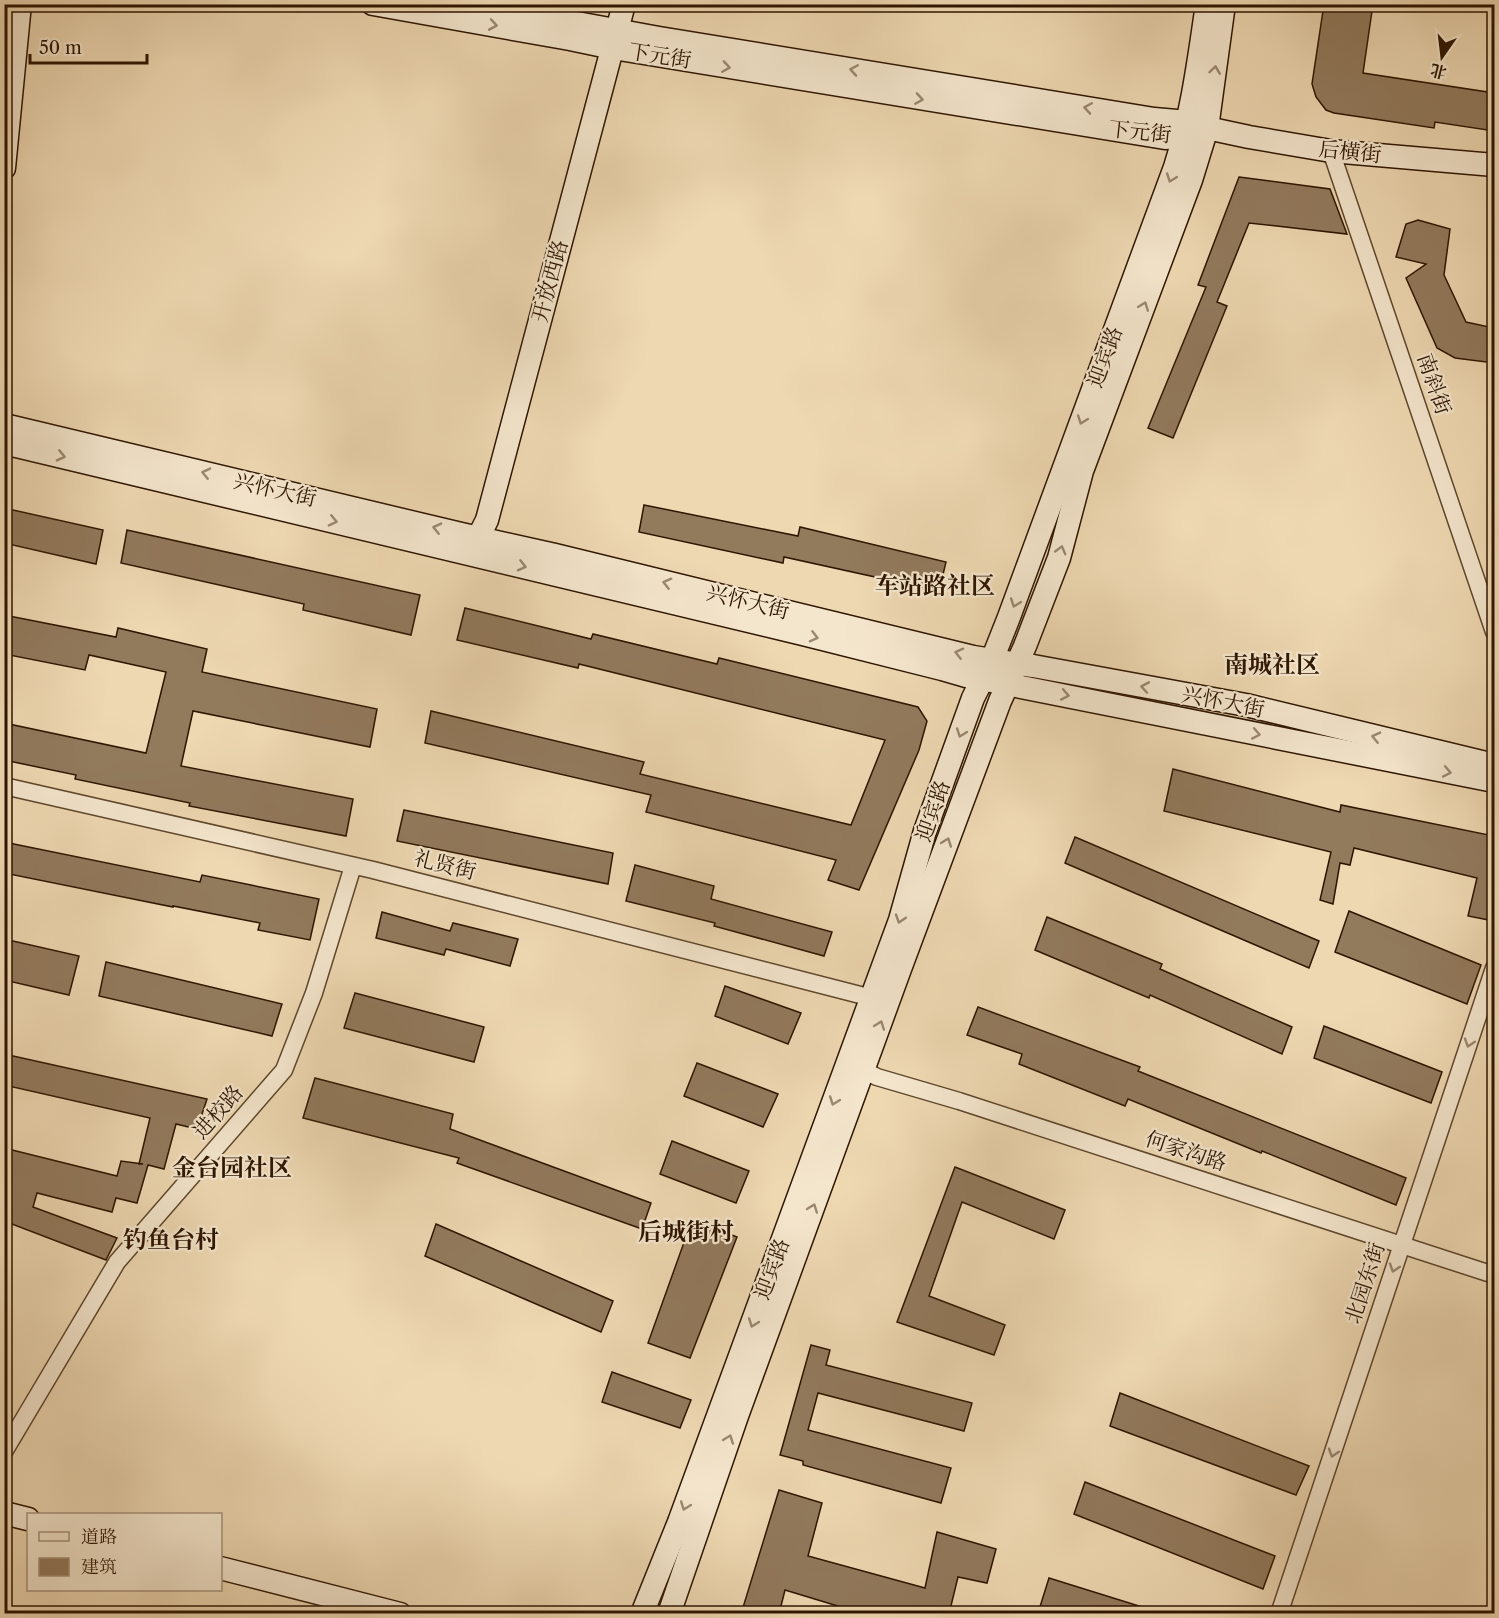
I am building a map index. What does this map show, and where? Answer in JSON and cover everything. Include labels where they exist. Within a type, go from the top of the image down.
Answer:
[{"type":"main road","points":[[4,168],[20,4]]},
{"type":"main road","name":"下元街","points":[[373,4],[558,37],[659,38],[1142,117],[1193,129]]},
{"type":"main road","name":"下元街","points":[[472,4],[615,39]]},
{"type":"main road","name":"开放西路","points":[[471,545],[487,520],[624,4]]},
{"type":"main road","name":"迎宾路","points":[[669,1614],[723,1455],[863,1070],[1000,701],[1025,646],[1059,558],[1082,471],[1191,180],[1197,74],[1207,4]]},
{"type":"main road","name":"迎宾路","points":[[642,1614],[680,1522],[872,998],[900,920],[925,831],[974,698],[1017,596],[1193,129],[1224,4]]},
{"type":"main road","name":"后横街","points":[[1193,129],[1331,151],[1494,165]]},
{"type":"main road","name":"兴怀大街","points":[[4,425],[471,545]]},
{"type":"main road","name":"兴怀大街","points":[[4,442],[961,654],[1007,684],[1494,781]]},
{"type":"main road","name":"兴怀大街","points":[[987,669],[1017,663],[1246,705],[1494,765]]},
{"type":"main road","points":[[4,1513],[27,1519]]},
{"type":"main road","points":[[222,1569],[400,1614]]},
{"type":"street","name":"南斜街","points":[[1331,151],[1494,632]]},
{"type":"street","name":"礼贤街","points":[[4,786],[353,866],[872,998]]},
{"type":"street","name":"进校路","points":[[4,1452],[117,1262],[284,1070],[314,993],[353,866]]},
{"type":"street","name":"北园东街","points":[[1279,1614],[1494,968]]},
{"type":"street","name":"何家沟路","points":[[863,1070],[877,1077],[959,1101],[1494,1275]]},
{"type":"building","points":[[1324,4],[1373,4],[1363,73],[1494,93],[1494,131],[1435,122],[1434,128],[1326,110],[1316,97],[1312,84]]},
{"type":"building","points":[[1239,177],[1330,189],[1347,234],[1249,223],[1217,302],[1227,306],[1173,438],[1148,428],[1206,287],[1198,285]]},
{"type":"building","points":[[1418,220],[1450,229],[1444,275],[1466,322],[1494,328],[1494,363],[1455,358],[1437,348],[1406,278],[1426,264],[1396,257],[1406,224]]},
{"type":"building","points":[[644,505],[798,536],[800,527],[946,562],[939,591],[784,557],[783,563],[639,532]]},
{"type":"building","points":[[4,508],[103,530],[96,564],[4,543]]},
{"type":"building","points":[[127,530],[420,595],[411,635],[303,610],[304,604],[121,563]]},
{"type":"building","points":[[465,608],[591,639],[593,634],[717,664],[719,658],[918,707],[927,721],[919,750],[859,890],[828,880],[836,860],[646,812],[651,795],[425,743],[431,711],[644,762],[640,774],[851,825],[885,740],[579,664],[578,668],[457,640]]},
{"type":"building","points":[[4,615],[116,637],[118,628],[207,649],[202,672],[377,709],[370,747],[193,711],[181,766],[353,799],[346,836],[189,806],[190,803],[75,779],[76,775],[4,760],[4,723],[146,753],[166,672],[89,655],[85,670],[4,654]]},
{"type":"building","points":[[1173,769],[1340,812],[1341,805],[1494,836],[1494,921],[1468,916],[1477,878],[1354,848],[1350,865],[1340,863],[1333,904],[1320,900],[1331,852],[1164,811]]},
{"type":"building","points":[[404,810],[613,853],[608,884],[397,841]]},
{"type":"building","points":[[1075,837],[1319,941],[1309,968],[1065,863]]},
{"type":"building","points":[[4,842],[200,882],[202,875],[319,899],[310,940],[258,930],[260,923],[4,873]]},
{"type":"building","points":[[635,865],[714,886],[711,899],[832,932],[824,956],[714,926],[715,923],[626,901]]},
{"type":"building","points":[[1349,911],[1481,965],[1467,1004],[1335,952]]},
{"type":"building","points":[[382,912],[450,931],[453,923],[518,939],[510,966],[446,949],[444,955],[376,938]]},
{"type":"building","points":[[1047,917],[1162,964],[1160,969],[1292,1027],[1282,1054],[1150,995],[1149,998],[1035,950]]},
{"type":"building","points":[[4,939],[79,956],[69,995],[4,980]]},
{"type":"building","points":[[106,962],[282,1004],[272,1036],[99,996]]},
{"type":"building","points":[[725,986],[801,1013],[788,1044],[715,1016]]},
{"type":"building","points":[[355,993],[484,1027],[474,1062],[344,1028]]},
{"type":"building","points":[[978,1007],[1140,1067],[1138,1071],[1406,1178],[1396,1205],[1128,1099],[1125,1106],[1019,1064],[1022,1054],[967,1035]]},
{"type":"building","points":[[1324,1026],[1442,1072],[1431,1103],[1314,1058]]},
{"type":"building","points":[[4,1054],[207,1099],[197,1129],[176,1124],[164,1169],[148,1165],[137,1203],[116,1198],[112,1212],[37,1193],[33,1207],[117,1238],[106,1260],[4,1221],[4,1148],[117,1176],[121,1161],[139,1163],[150,1118],[4,1085]]},
{"type":"building","points":[[697,1063],[778,1094],[763,1127],[684,1096]]},
{"type":"building","points":[[315,1078],[453,1114],[450,1129],[651,1203],[642,1229],[457,1163],[459,1158],[303,1118]]},
{"type":"building","points":[[672,1141],[749,1171],[736,1203],[660,1174]]},
{"type":"building","points":[[955,1167],[1065,1210],[1054,1239],[962,1202],[929,1296],[1005,1325],[994,1355],[897,1322]]},
{"type":"building","points":[[692,1220],[737,1237],[690,1358],[648,1343]]},
{"type":"building","points":[[436,1224],[613,1301],[601,1332],[425,1256]]},
{"type":"building","points":[[811,1345],[830,1350],[826,1365],[972,1403],[964,1431],[818,1393],[808,1430],[951,1468],[941,1503],[803,1465],[803,1461],[780,1455]]},
{"type":"building","points":[[612,1372],[691,1400],[680,1428],[602,1402]]},
{"type":"building","points":[[1120,1393],[1309,1466],[1296,1495],[1110,1426]]},
{"type":"building","points":[[1085,1482],[1275,1556],[1263,1589],[1074,1514]]},
{"type":"building","points":[[779,1490],[822,1503],[808,1556],[925,1588],[937,1532],[996,1549],[987,1583],[958,1577],[949,1614],[864,1614],[785,1590],[779,1614],[741,1614]]},
{"type":"building","points":[[1049,1578],[1155,1611],[1154,1614],[1050,1614],[1039,1610]]},
{"type":"district","name":"车站路社区","points":[[935,586]]},
{"type":"district","name":"南城社区","points":[[1272,665]]},
{"type":"district","name":"金台园社区","points":[[232,1168]]},
{"type":"district","name":"后城街村","points":[[686,1232]]},
{"type":"district","name":"钓鱼台村","points":[[171,1240]]}]
